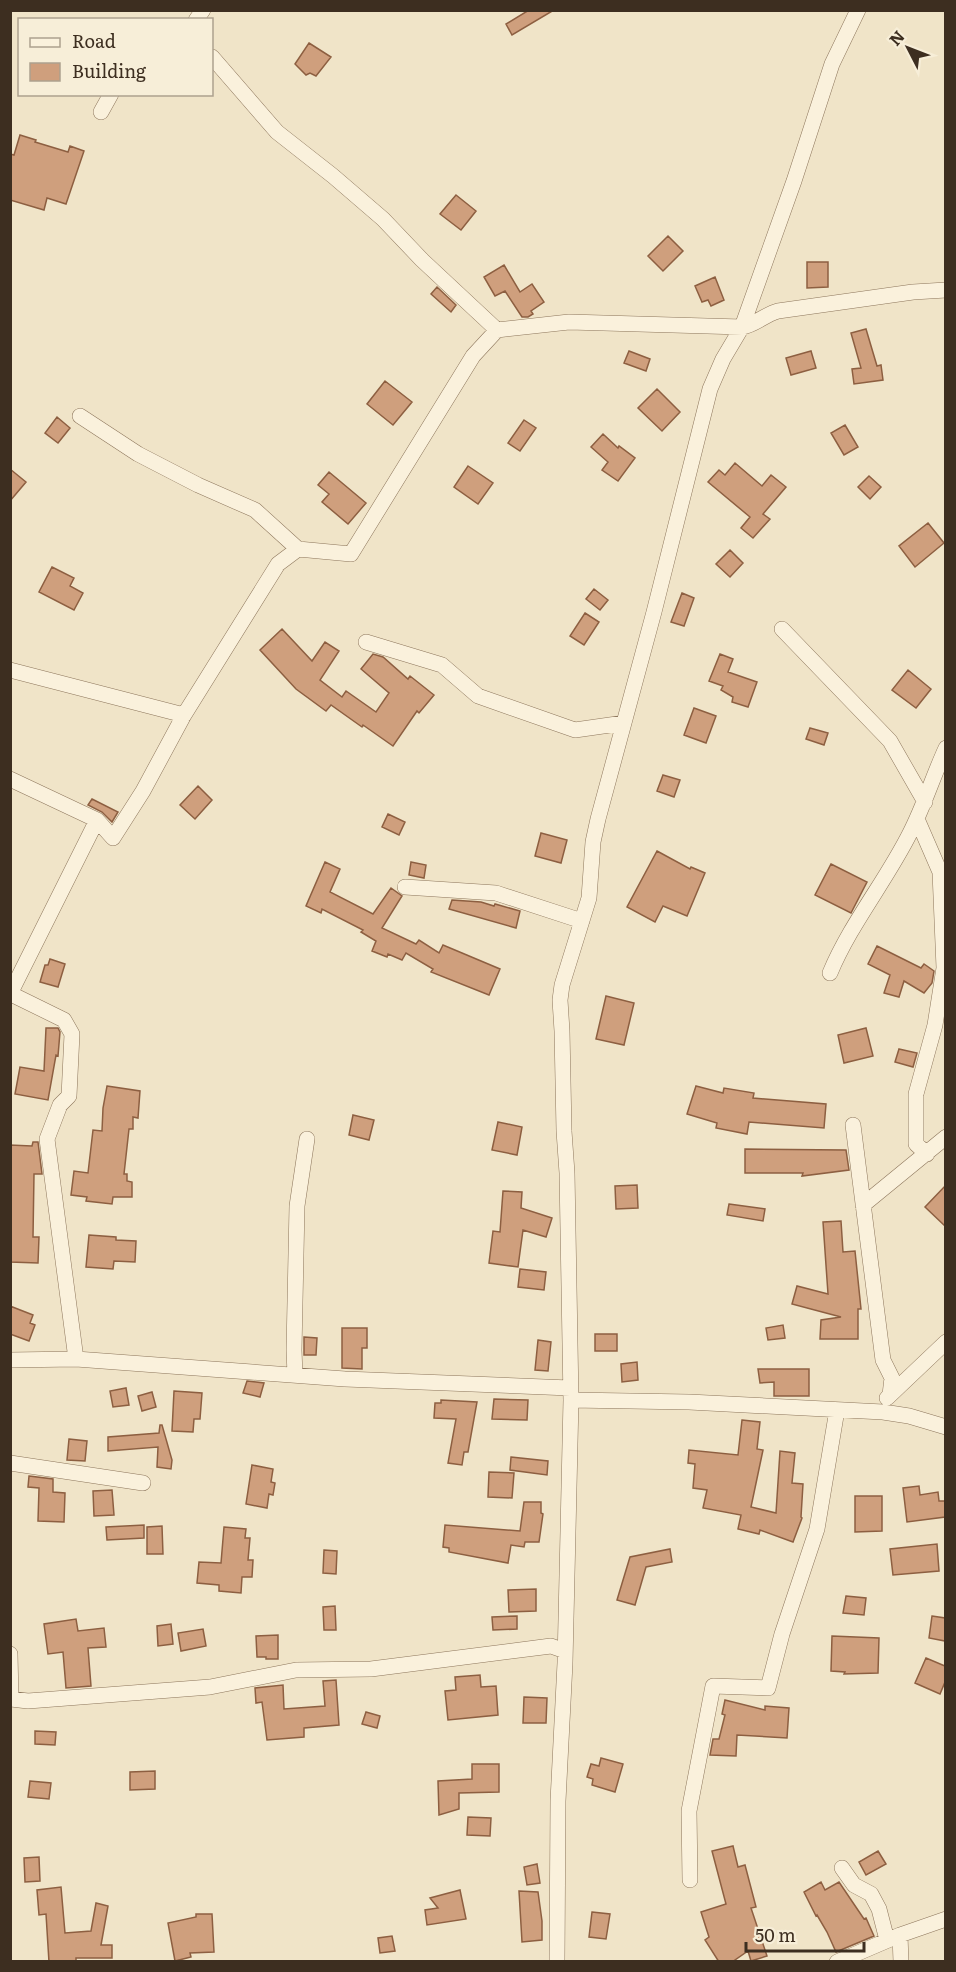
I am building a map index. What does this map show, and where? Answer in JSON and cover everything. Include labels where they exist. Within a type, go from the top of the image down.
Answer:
[{"type":"street","points":[[557,1962],[558,1801],[565,1651],[571,1394],[567,1173],[560,1000],[562,985],[589,898],[593,842],[710,389],[723,359],[742,327],[794,181],[832,64],[858,10]]},
{"type":"street","points":[[213,58],[277,132],[383,219],[422,260],[497,330]]},
{"type":"street","points":[[101,112],[110,96]]},
{"type":"street","points":[[80,416],[138,454],[198,486],[255,510],[298,549],[351,555],[473,356],[497,330],[569,322],[742,327],[751,325],[766,314],[778,311],[913,292],[945,290]]},
{"type":"street","points":[[10,779],[97,820],[113,838],[143,791],[184,714],[278,564],[298,549]]},
{"type":"street","points":[[782,629],[890,741],[925,802]]},
{"type":"street","points":[[366,642],[442,664],[478,696],[575,730],[624,723]]},
{"type":"street","points":[[10,670],[184,714]]},
{"type":"street","points":[[830,973],[839,951],[910,835],[945,748]]},
{"type":"street","points":[[917,819],[940,872],[944,968],[935,1025],[916,1094],[916,1144],[927,1154]]},
{"type":"street","points":[[76,1359],[47,1139],[60,1105],[69,1096],[72,1034],[64,1020],[11,994],[97,820]]},
{"type":"street","points":[[405,887],[496,893],[582,921]]},
{"type":"street","points":[[853,1125],[884,1360],[891,1378],[890,1395]]},
{"type":"street","points":[[863,1205],[945,1137]]},
{"type":"street","points":[[295,1375],[297,1206],[307,1139]]},
{"type":"street","points":[[883,1412],[885,1401],[890,1395],[945,1342]]},
{"type":"street","points":[[11,1361],[76,1359],[689,1402],[883,1412],[909,1416],[945,1427]]},
{"type":"street","points":[[690,1880],[689,1811],[713,1686],[768,1688],[782,1634],[818,1529],[837,1410]]},
{"type":"street","points":[[10,1463],[143,1483]]},
{"type":"street","points":[[10,1654],[11,1704],[210,1688],[296,1670],[371,1669],[551,1646],[565,1651]]},
{"type":"street","points":[[842,1869],[854,1885],[871,1894],[894,1937],[901,1962]]},
{"type":"street","points":[[837,1962],[894,1937],[945,1919]]},
{"type":"building","points":[[529,10],[554,10],[512,35],[506,24]]},
{"type":"building","points":[[309,43],[331,57],[316,76],[310,73],[306,75],[295,64]]},
{"type":"building","points":[[20,135],[68,152],[70,146],[84,151],[66,204],[47,198],[44,210],[10,200],[10,154],[14,155]]},
{"type":"building","points":[[456,195],[476,211],[461,230],[440,214]]},
{"type":"building","points":[[668,236],[683,251],[663,271],[648,256]]},
{"type":"building","points":[[807,262],[828,262],[828,287],[807,288]]},
{"type":"building","points":[[504,265],[520,292],[532,284],[544,302],[531,311],[533,314],[528,317],[522,317],[505,291],[495,296],[484,277]]},
{"type":"building","points":[[715,277],[724,300],[711,306],[708,300],[702,302],[695,286]]},
{"type":"building","points":[[437,287],[456,305],[451,312],[431,294]]},
{"type":"building","points":[[866,329],[877,366],[881,365],[883,380],[854,384],[852,369],[861,368],[851,333]]},
{"type":"building","points":[[629,351],[650,359],[646,371],[624,363]]},
{"type":"building","points":[[811,351],[816,368],[791,375],[786,358]]},
{"type":"building","points":[[385,381],[412,402],[393,425],[367,404]]},
{"type":"building","points":[[657,389],[680,412],[662,431],[638,408]]},
{"type":"building","points":[[57,417],[70,428],[58,443],[45,433]]},
{"type":"building","points":[[524,420],[536,428],[520,451],[508,443]]},
{"type":"building","points":[[845,425],[858,447],[844,455],[831,433]]},
{"type":"building","points":[[603,434],[618,448],[619,446],[635,458],[618,481],[602,470],[608,462],[591,447]]},
{"type":"building","points":[[735,463],[762,486],[771,475],[786,487],[763,514],[770,519],[753,538],[741,528],[750,517],[708,482],[719,470],[725,475]]},
{"type":"building","points":[[468,466],[493,483],[478,504],[454,487]]},
{"type":"building","points":[[10,469],[26,482],[10,501]]},
{"type":"building","points":[[329,472],[366,503],[348,524],[322,502],[329,494],[318,485]]},
{"type":"building","points":[[869,476],[881,487],[870,499],[858,487]]},
{"type":"building","points":[[928,523],[944,543],[915,567],[899,546]]},
{"type":"building","points":[[730,550],[743,563],[730,577],[716,564]]},
{"type":"building","points":[[52,567],[74,578],[70,586],[83,593],[74,610],[39,592]]},
{"type":"building","points":[[594,589],[608,600],[600,610],[586,599]]},
{"type":"building","points":[[682,593],[694,598],[684,626],[671,622]]},
{"type":"building","points":[[585,613],[599,622],[584,645],[570,636]]},
{"type":"building","points":[[282,629],[312,661],[325,642],[339,651],[320,680],[342,697],[346,691],[376,712],[389,693],[361,669],[373,654],[383,657],[408,679],[410,676],[434,695],[419,713],[417,711],[393,746],[331,705],[326,711],[296,689],[260,650]]},
{"type":"building","points":[[720,654],[733,659],[728,672],[757,682],[748,707],[732,702],[733,697],[721,690],[723,686],[709,681]]},
{"type":"building","points":[[908,670],[931,689],[916,708],[892,690]]},
{"type":"building","points":[[694,708],[716,716],[706,743],[684,735]]},
{"type":"building","points":[[810,728],[828,733],[824,745],[806,739]]},
{"type":"building","points":[[663,775],[680,780],[674,797],[657,791]]},
{"type":"building","points":[[198,786],[212,800],[195,819],[180,805]]},
{"type":"building","points":[[92,799],[118,812],[112,822],[102,812],[88,805]]},
{"type":"building","points":[[388,814],[405,822],[399,835],[382,827]]},
{"type":"building","points":[[541,833],[567,840],[561,863],[535,856]]},
{"type":"building","points":[[657,851],[690,869],[691,867],[705,873],[687,916],[663,906],[655,922],[627,907]]},
{"type":"building","points":[[325,862],[340,869],[330,892],[373,914],[391,888],[402,896],[382,928],[416,944],[419,940],[439,953],[443,945],[500,969],[489,995],[431,972],[433,969],[406,953],[402,960],[372,951],[376,941],[361,932],[363,930],[322,909],[321,913],[306,906]]},
{"type":"building","points":[[411,862],[426,865],[424,878],[409,875]]},
{"type":"building","points":[[831,864],[867,882],[851,913],[815,895]]},
{"type":"building","points":[[452,900],[481,902],[494,906],[495,904],[520,911],[516,928],[449,909]]},
{"type":"building","points":[[877,946],[921,968],[924,964],[934,971],[932,983],[924,993],[904,981],[899,997],[884,993],[890,975],[868,964]]},
{"type":"building","points":[[50,959],[65,964],[58,987],[40,982],[45,965],[48,965]]},
{"type":"building","points":[[606,996],[634,1003],[624,1045],[596,1039]]},
{"type":"building","points":[[46,1028],[58,1028],[60,1032],[58,1056],[56,1055],[48,1100],[15,1094],[20,1067],[44,1071]]},
{"type":"building","points":[[866,1028],[873,1056],[844,1063],[838,1035]]},
{"type":"building","points":[[899,1049],[917,1053],[913,1067],[895,1062]]},
{"type":"building","points":[[107,1086],[140,1091],[138,1118],[133,1117],[133,1129],[129,1129],[124,1174],[127,1174],[127,1181],[132,1182],[132,1197],[113,1197],[112,1204],[86,1201],[87,1197],[71,1195],[74,1171],[88,1173],[93,1130],[102,1131]]},
{"type":"building","points":[[696,1086],[723,1093],[724,1088],[754,1093],[753,1098],[826,1104],[824,1128],[749,1122],[747,1134],[716,1128],[717,1123],[687,1114]]},
{"type":"building","points":[[353,1115],[374,1120],[369,1140],[349,1135]]},
{"type":"building","points":[[498,1122],[522,1127],[517,1155],[492,1150]]},
{"type":"building","points":[[33,1142],[38,1142],[42,1174],[34,1174],[33,1237],[39,1237],[38,1263],[10,1262],[10,1145],[32,1146]]},
{"type":"building","points":[[745,1149],[846,1150],[849,1170],[802,1176],[803,1173],[745,1173]]},
{"type":"building","points":[[637,1185],[638,1208],[616,1209],[615,1186]]},
{"type":"building","points":[[945,1186],[945,1226],[925,1207]]},
{"type":"building","points":[[503,1191],[522,1192],[521,1208],[552,1218],[546,1237],[523,1230],[518,1267],[489,1263],[493,1231],[500,1232]]},
{"type":"building","points":[[729,1204],[765,1209],[763,1221],[727,1215]]},
{"type":"building","points":[[841,1221],[843,1252],[855,1251],[861,1309],[858,1309],[858,1339],[820,1339],[821,1320],[841,1317],[792,1304],[797,1286],[828,1294],[823,1222]]},
{"type":"building","points":[[89,1235],[136,1241],[135,1262],[114,1261],[113,1269],[86,1267]]},
{"type":"building","points":[[520,1269],[546,1272],[544,1290],[518,1287]]},
{"type":"building","points":[[10,1306],[33,1315],[30,1323],[35,1325],[29,1341],[10,1334]]},
{"type":"building","points":[[783,1325],[785,1338],[768,1340],[766,1328]]},
{"type":"building","points":[[342,1328],[367,1328],[367,1348],[362,1348],[362,1369],[342,1368]]},
{"type":"building","points":[[595,1334],[617,1334],[617,1351],[595,1351]]},
{"type":"building","points":[[304,1337],[317,1338],[316,1355],[304,1355]]},
{"type":"building","points":[[538,1340],[551,1342],[548,1371],[535,1370]]},
{"type":"building","points":[[637,1362],[638,1380],[622,1382],[621,1364]]},
{"type":"building","points":[[758,1369],[809,1369],[809,1396],[774,1396],[774,1382],[760,1383]]},
{"type":"building","points":[[247,1381],[264,1383],[260,1397],[243,1393]]},
{"type":"building","points":[[126,1388],[129,1405],[113,1407],[110,1391]]},
{"type":"building","points":[[174,1391],[202,1393],[200,1419],[194,1419],[193,1432],[172,1431]]},
{"type":"building","points":[[152,1392],[156,1407],[142,1411],[138,1396]]},
{"type":"building","points":[[494,1399],[528,1400],[527,1420],[492,1419]]},
{"type":"building","points":[[441,1400],[477,1402],[468,1452],[464,1452],[462,1465],[448,1463],[456,1419],[434,1418],[435,1403],[441,1403]]},
{"type":"building","points":[[742,1420],[760,1422],[757,1449],[763,1450],[751,1507],[776,1513],[780,1451],[795,1453],[792,1483],[803,1484],[802,1518],[793,1542],[760,1530],[759,1534],[738,1529],[741,1515],[703,1508],[707,1490],[693,1488],[695,1464],[688,1463],[689,1450],[738,1455]]},
{"type":"building","points":[[160,1425],[162,1425],[172,1460],[171,1469],[157,1467],[158,1447],[108,1451],[108,1437],[159,1433]]},
{"type":"building","points":[[69,1439],[87,1441],[85,1461],[67,1460]]},
{"type":"building","points":[[511,1457],[548,1461],[547,1475],[510,1470]]},
{"type":"building","points":[[252,1465],[273,1469],[271,1482],[275,1483],[273,1495],[269,1494],[267,1508],[246,1504]]},
{"type":"building","points":[[489,1472],[514,1473],[512,1498],[488,1497]]},
{"type":"building","points":[[29,1476],[53,1479],[53,1492],[65,1493],[64,1522],[38,1521],[39,1488],[28,1487]]},
{"type":"building","points":[[919,1486],[920,1495],[938,1492],[939,1501],[945,1501],[945,1517],[907,1522],[903,1488]]},
{"type":"building","points":[[112,1490],[114,1515],[94,1516],[93,1491]]},
{"type":"building","points":[[855,1496],[882,1496],[882,1531],[855,1532]]},
{"type":"building","points":[[524,1502],[541,1502],[541,1513],[543,1514],[539,1542],[525,1542],[524,1547],[511,1545],[508,1563],[449,1552],[449,1548],[443,1547],[445,1525],[520,1531]]},
{"type":"building","points":[[144,1525],[144,1538],[107,1540],[106,1527]]},
{"type":"building","points":[[162,1526],[163,1554],[147,1554],[147,1527]]},
{"type":"building","points":[[224,1527],[246,1529],[245,1538],[250,1538],[248,1560],[253,1560],[252,1577],[242,1577],[241,1593],[219,1591],[219,1585],[197,1583],[199,1562],[221,1563]]},
{"type":"building","points":[[937,1544],[939,1571],[893,1575],[890,1549]]},
{"type":"building","points":[[670,1549],[672,1562],[646,1567],[635,1605],[617,1600],[630,1557]]},
{"type":"building","points":[[324,1550],[337,1551],[336,1574],[323,1573]]},
{"type":"building","points":[[536,1589],[536,1611],[509,1612],[508,1590]]},
{"type":"building","points":[[846,1596],[866,1598],[864,1615],[843,1613]]},
{"type":"building","points":[[335,1606],[336,1630],[324,1630],[323,1607]]},
{"type":"building","points":[[517,1616],[517,1629],[493,1630],[492,1617]]},
{"type":"building","points":[[932,1616],[945,1618],[945,1641],[929,1638]]},
{"type":"building","points":[[76,1619],[78,1631],[104,1628],[106,1647],[88,1648],[91,1686],[66,1688],[63,1652],[48,1654],[44,1624]]},
{"type":"building","points":[[171,1624],[173,1644],[158,1646],[157,1626]]},
{"type":"building","points":[[203,1629],[206,1646],[181,1651],[178,1633]]},
{"type":"building","points":[[278,1635],[278,1659],[257,1657],[256,1636]]},
{"type":"building","points":[[832,1636],[879,1638],[878,1673],[844,1674],[845,1672],[831,1671]]},
{"type":"building","points":[[926,1658],[945,1666],[945,1682],[940,1694],[915,1683]]},
{"type":"building","points":[[480,1675],[481,1687],[496,1686],[498,1715],[448,1720],[445,1691],[456,1690],[455,1677]]},
{"type":"building","points":[[336,1680],[339,1725],[304,1728],[304,1737],[267,1740],[262,1702],[256,1703],[255,1688],[283,1685],[284,1709],[325,1706],[323,1681]]},
{"type":"building","points":[[524,1697],[547,1698],[546,1723],[523,1723]]},
{"type":"building","points":[[725,1700],[765,1710],[765,1706],[789,1708],[787,1738],[737,1735],[736,1756],[710,1755],[713,1739],[719,1739],[725,1715],[722,1714]]},
{"type":"building","points":[[366,1712],[380,1716],[377,1728],[362,1724]]},
{"type":"building","points":[[35,1731],[56,1732],[55,1745],[35,1744]]},
{"type":"building","points":[[601,1758],[623,1764],[615,1792],[592,1785],[593,1779],[587,1777],[591,1764],[599,1766]]},
{"type":"building","points":[[472,1764],[499,1764],[499,1792],[459,1793],[459,1809],[439,1815],[438,1781],[472,1779]]},
{"type":"building","points":[[155,1771],[155,1789],[130,1790],[130,1772]]},
{"type":"building","points":[[30,1781],[51,1783],[49,1799],[28,1797]]},
{"type":"building","points":[[468,1817],[491,1818],[490,1836],[467,1835]]},
{"type":"building","points":[[733,1846],[738,1867],[745,1865],[756,1907],[751,1908],[767,1956],[751,1961],[748,1951],[732,1962],[719,1962],[705,1940],[709,1937],[701,1912],[726,1904],[712,1851]]},
{"type":"building","points":[[878,1851],[886,1864],[866,1875],[859,1862]]},
{"type":"building","points":[[39,1857],[40,1881],[25,1882],[24,1858]]},
{"type":"building","points":[[537,1864],[540,1883],[527,1885],[524,1867]]},
{"type":"building","points":[[821,1882],[825,1890],[839,1882],[864,1919],[866,1918],[874,1936],[836,1952],[804,1892]]},
{"type":"building","points":[[61,1887],[65,1933],[91,1931],[96,1903],[108,1906],[101,1945],[112,1945],[112,1958],[76,1958],[76,1962],[49,1962],[46,1914],[39,1915],[37,1890]]},
{"type":"building","points":[[460,1890],[466,1919],[427,1925],[425,1910],[438,1908],[430,1898]]},
{"type":"building","points":[[519,1891],[538,1892],[542,1940],[522,1942]]},
{"type":"building","points":[[592,1912],[610,1914],[606,1939],[589,1937]]},
{"type":"building","points":[[196,1914],[212,1914],[214,1952],[190,1953],[191,1957],[175,1961],[168,1923],[196,1917]]},
{"type":"building","points":[[392,1936],[395,1951],[380,1953],[378,1938]]}]
